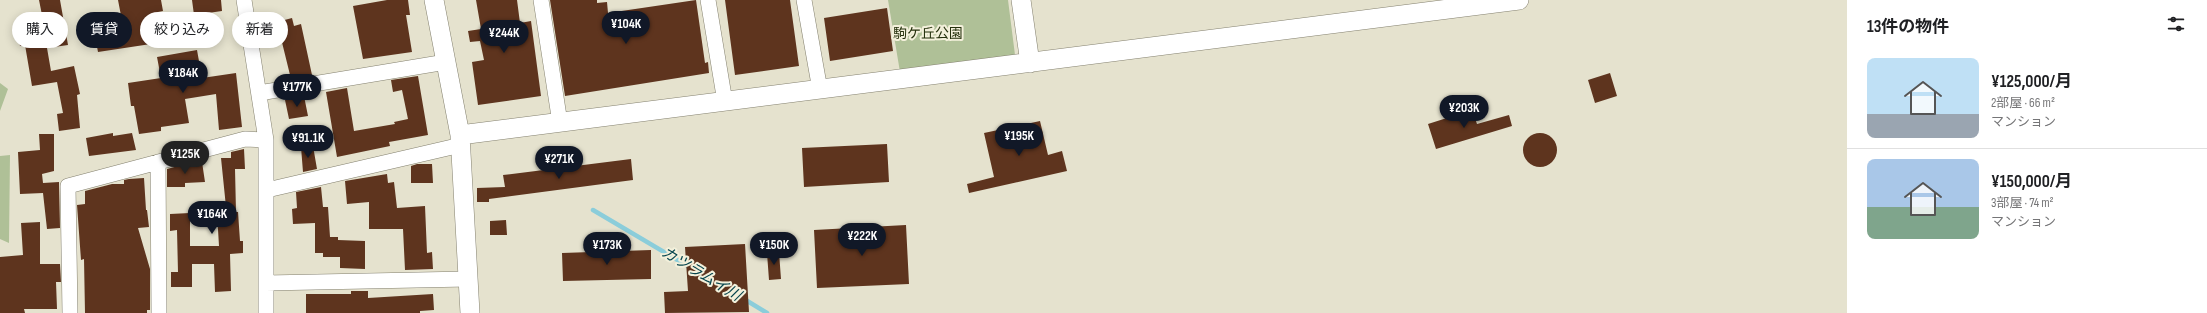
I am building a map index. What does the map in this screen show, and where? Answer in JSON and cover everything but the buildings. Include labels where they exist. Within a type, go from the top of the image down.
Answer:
[{"type":"street","points":[[244,0],[266,140],[266,313]]},
{"type":"street","points":[[434,0],[461,140],[470,313]]},
{"type":"street","points":[[541,0],[560,123]]},
{"type":"street","points":[[708,0],[725,102]]},
{"type":"street","points":[[804,0],[820,90]]},
{"type":"street","points":[[1021,0],[1030,63]]},
{"type":"street","points":[[267,190],[461,140],[560,123],[1519,0]]},
{"type":"street","points":[[259,93],[446,62]]},
{"type":"street","points":[[70,313],[68,186],[245,139],[266,140]]},
{"type":"street","points":[[158,162],[159,313]]},
{"type":"street","points":[[266,283],[468,279]]},
{"type":"green space","name":"駒ケ丘公園","points":[[888,0],[1008,0],[1015,55],[900,72]]},
{"type":"green space","points":[[0,83],[8,89],[0,111]]},
{"type":"green space","points":[[10,155],[9,243],[0,239],[0,156]]},
{"type":"waterway","name":"カツラムイ川","points":[[593,210],[691,268]]},
{"type":"waterway","name":"カツラムイ川","points":[[744,299],[767,313]]}]
